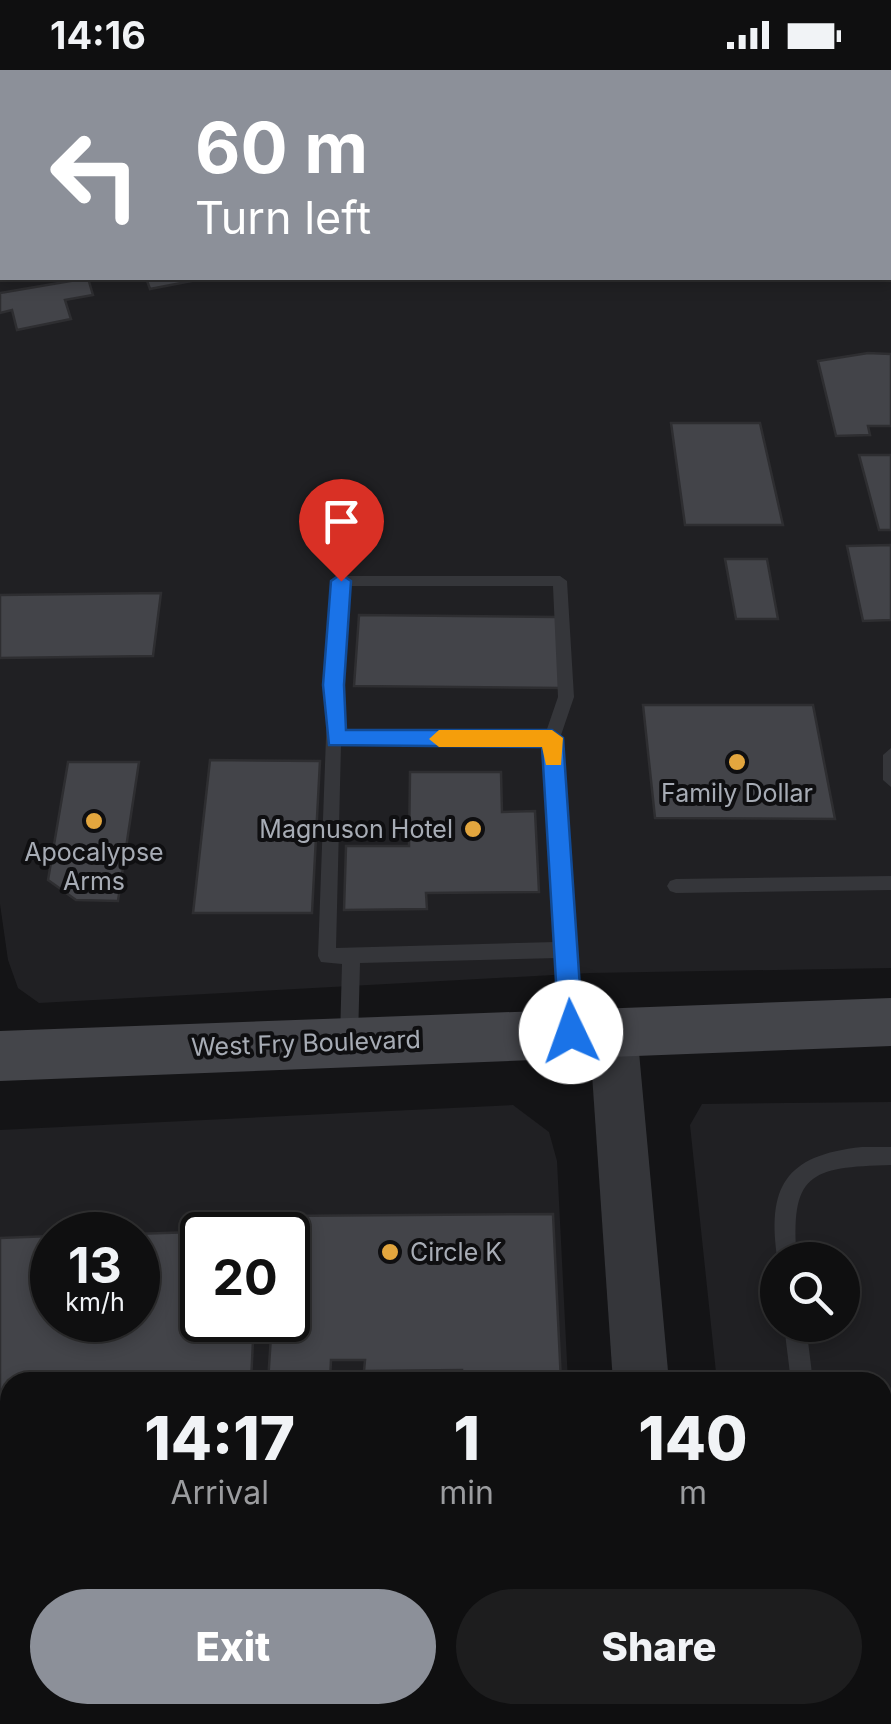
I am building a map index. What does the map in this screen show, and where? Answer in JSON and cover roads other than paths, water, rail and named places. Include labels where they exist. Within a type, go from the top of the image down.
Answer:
[{"type":"main road","name":"West Fry Boulevard","points":[[0,1056],[891,1022]]},
{"type":"street","points":[[592,1031],[640,1372]]},
{"type":"lane","points":[[566,950],[327,956],[336,739],[334,685],[341,581],[560,581],[566,696],[552,738],[566,950],[592,1031]]},
{"type":"lane","points":[[336,739],[552,738]]},
{"type":"lane","points":[[891,755],[891,780]]},
{"type":"lane","points":[[676,886],[891,883]]},
{"type":"lane","points":[[349,1041],[351,955]]},
{"type":"lane","points":[[784,1242],[782,1220],[790,1184],[817,1162],[891,1156]]},
{"type":"lane","points":[[797,1342],[801,1372]]},
{"type":"place","name":"Family Dollar","points":[[737,762]]},
{"type":"place","name":"Apocalypse Arms","points":[[94,821]]},
{"type":"place","name":"Magnuson Hotel","points":[[473,829]]},
{"type":"place","name":"Circle K","points":[[390,1252]]}]
